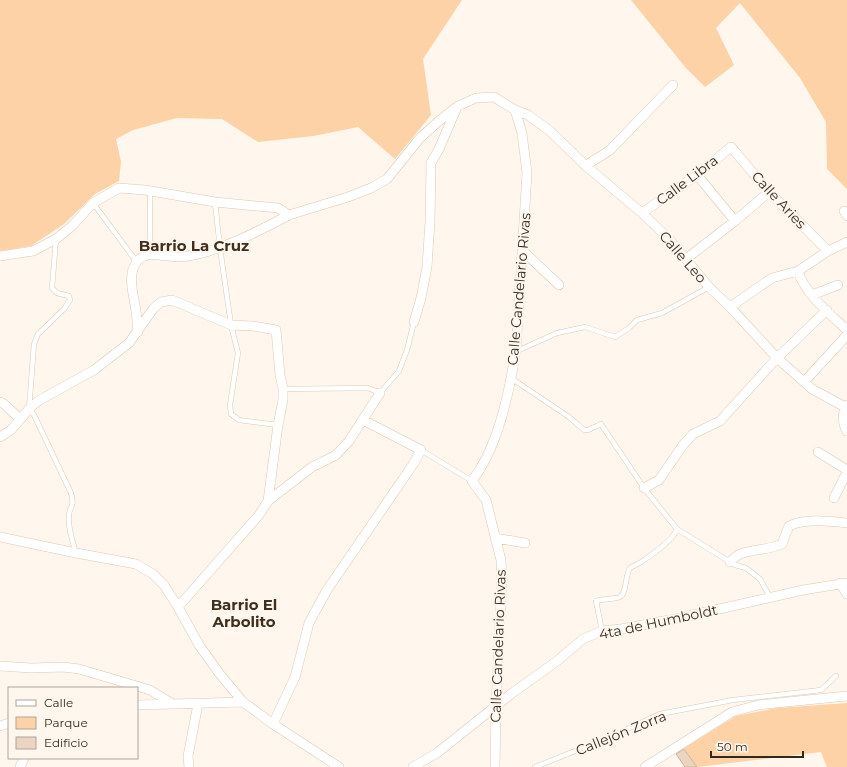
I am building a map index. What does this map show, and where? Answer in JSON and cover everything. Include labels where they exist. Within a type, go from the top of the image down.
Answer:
[{"type":"street","points":[[586,166],[595,158],[610,150],[673,85]]},
{"type":"street","name":"Calle Leo","points":[[150,254],[181,257],[220,248],[289,215],[348,197],[371,188],[387,179],[420,138],[458,106],[476,98],[494,97],[515,110],[528,115],[550,131],[586,166],[642,213],[669,239],[709,288],[730,307],[777,358],[812,389],[846,407]]},
{"type":"street","points":[[414,322],[421,298],[427,267],[430,221],[431,163],[439,149],[458,106]]},
{"type":"street","name":"Calle Candelario Rivas","points":[[495,767],[496,707],[502,580],[501,560],[486,500],[472,481],[481,469],[502,417],[517,351],[527,173],[522,134],[515,110]]},
{"type":"street","name":"Calle Libra","points":[[642,213],[698,175],[731,147]]},
{"type":"street","name":"Calle Aries","points":[[731,147],[769,192],[828,251]]},
{"type":"street","points":[[698,175],[735,221]]},
{"type":"street","points":[[0,256],[33,251],[56,239],[72,226],[93,203],[119,188],[150,191],[215,202],[278,208],[289,215]]},
{"type":"street","points":[[686,259],[735,221],[769,192]]},
{"type":"street","points":[[730,307],[772,278],[798,271],[828,251],[847,242]]},
{"type":"street","points":[[523,251],[559,285]]},
{"type":"street","points":[[138,332],[132,285],[132,269],[136,261],[150,254]]},
{"type":"street","points":[[798,271],[800,279],[812,295],[847,330]]},
{"type":"street","points":[[812,295],[838,285]]},
{"type":"street","points":[[0,437],[11,430],[38,401],[94,370],[129,343],[153,309],[161,302],[172,300],[231,325],[253,326],[276,330],[283,400],[278,425],[268,501]]},
{"type":"street","points":[[644,488],[659,480],[683,445],[694,434],[720,421],[777,358],[827,310]]},
{"type":"street","points":[[804,382],[847,335]]},
{"type":"street","points":[[178,607],[259,515],[268,501],[312,467],[336,455],[349,441],[380,393]]},
{"type":"street","points":[[0,402],[20,419]]},
{"type":"street","points":[[846,407],[843,417],[845,429],[847,430]]},
{"type":"street","points":[[273,724],[295,677],[309,623],[327,590],[414,464],[421,450],[363,420]]},
{"type":"street","points":[[818,452],[847,471],[834,498]]},
{"type":"street","points":[[730,562],[739,554],[773,548],[782,544],[789,526],[796,522],[821,521],[847,523]]},
{"type":"street","points":[[0,538],[136,564],[153,574],[164,585],[199,645],[219,673],[243,702],[273,724],[339,767]]},
{"type":"street","points":[[495,538],[525,543]]},
{"type":"street","points":[[843,583],[847,594]]},
{"type":"street","name":"4ta de Humboldt","points":[[413,767],[437,753],[582,640],[602,631],[675,619],[770,597],[843,583]]},
{"type":"street","points":[[0,666],[31,668],[63,667],[79,669],[150,690],[173,704]]},
{"type":"street","points":[[645,767],[732,712],[757,701],[847,696]]},
{"type":"street","points":[[138,705],[243,702]]},
{"type":"street","points":[[189,767],[188,756],[198,704]]},
{"type":"lane","points":[[150,191],[150,254]]},
{"type":"lane","points":[[215,202],[231,325],[238,353],[230,405],[231,414],[239,420],[278,425]]},
{"type":"lane","points":[[93,203],[136,261]]},
{"type":"lane","points":[[56,239],[52,288],[57,293],[69,296],[70,300],[64,309],[38,334],[34,344],[29,409],[34,415],[71,493],[73,505],[69,514],[69,521],[76,553]]},
{"type":"lane","points":[[517,351],[557,333],[585,327],[615,336],[629,328],[637,320],[662,313],[709,288]]},
{"type":"lane","points":[[283,389],[368,388],[380,393],[399,371],[407,350],[414,322]]},
{"type":"lane","points":[[511,378],[568,417],[584,430],[588,430],[601,424],[644,488],[678,529],[730,562],[746,568],[760,579],[770,597]]},
{"type":"lane","points":[[421,450],[472,481]]},
{"type":"lane","points":[[602,631],[596,601],[619,598],[623,594],[628,572],[631,568],[664,545],[678,529]]},
{"type":"lane","name":"Callejón Zorra","points":[[535,767],[610,737],[660,714],[733,700],[757,701],[821,690],[836,676]]},
{"type":"green space","points":[[0,0],[462,0],[423,59],[431,115],[395,159],[358,127],[313,136],[258,142],[222,119],[177,118],[133,130],[116,139],[121,162],[119,181],[95,194],[64,224],[31,246],[0,251]]},
{"type":"green space","points":[[631,0],[847,0],[847,189],[827,169],[826,122],[800,78],[740,3],[716,28],[734,65],[705,87],[686,68]]},
{"type":"green space","points":[[847,703],[847,767],[827,767],[821,752],[697,767],[684,748],[736,716],[777,708]]},
{"type":"building","points":[[684,749],[697,767],[685,767],[676,754]]},
{"type":"district","name":"Barrio La Cruz","points":[[194,246]]},
{"type":"district","name":"Barrio El Arbolito","points":[[244,614]]}]
